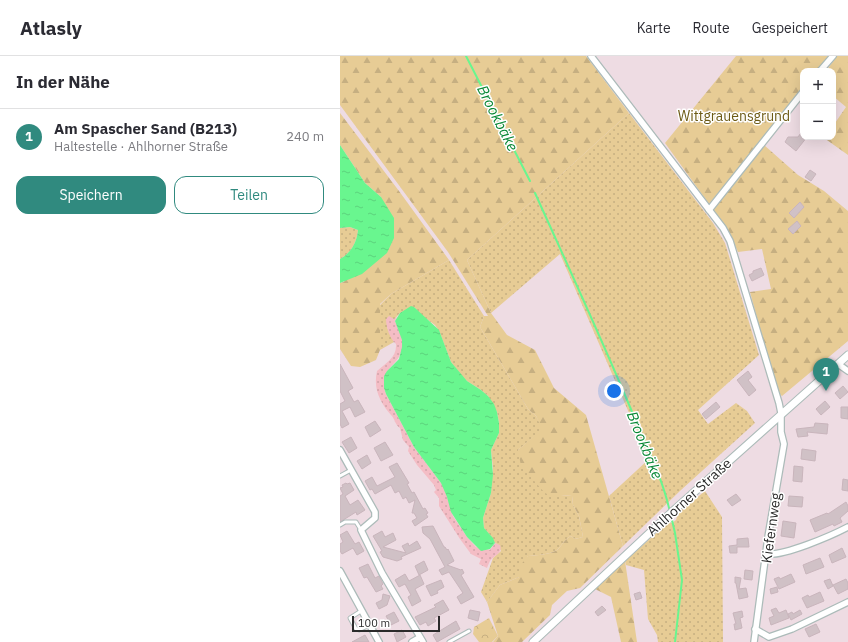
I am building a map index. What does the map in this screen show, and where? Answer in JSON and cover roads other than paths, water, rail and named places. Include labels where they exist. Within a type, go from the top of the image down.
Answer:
[{"type":"street","name":"Kiefernweg","points":[[591,56],[723,228],[730,241],[779,403],[781,413],[781,432],[784,444],[754,642]]},
{"type":"street","points":[[823,68],[833,56]]},
{"type":"street","points":[[709,210],[800,96]]},
{"type":"street","name":"Ahlhorner Straße","points":[[533,642],[666,517],[781,413],[848,355]]},
{"type":"street","points":[[838,364],[848,371]]},
{"type":"street","points":[[340,450],[375,512],[376,518],[361,530],[382,572],[421,640],[412,642]]},
{"type":"street","points":[[767,554],[775,555],[839,532],[848,527]]},
{"type":"street","points":[[340,571],[379,642]]},
{"type":"street","points":[[756,629],[769,637],[792,629],[848,602]]},
{"type":"lane","points":[[340,476],[351,469]]},
{"type":"lane","points":[[340,525],[345,522],[356,522],[361,530]]},
{"type":"lane","points":[[362,610],[350,618],[358,630],[369,625]]},
{"type":"lane","points":[[449,642],[469,631]]},
{"type":"water","points":[[340,145],[365,183],[381,197],[394,218],[394,238],[387,253],[362,274],[340,283],[340,259],[344,257],[353,247],[358,230],[350,227],[340,228]]},
{"type":"water","points":[[411,306],[439,330],[451,362],[467,381],[488,396],[494,404],[497,412],[499,433],[491,450],[493,475],[491,493],[483,518],[484,528],[493,538],[495,543],[490,549],[481,551],[467,537],[451,512],[441,483],[414,447],[384,388],[384,376],[399,359],[402,347],[402,340],[395,321],[400,313]]},
{"type":"waterway","name":"Brookbäke","points":[[466,56],[530,181]]},
{"type":"waterway","name":"Brookbäke","points":[[535,193],[595,326],[652,459],[667,499],[670,512]]},
{"type":"waterway","name":"Brookbäke","points":[[671,516],[682,580],[675,642]]},
{"type":"place","name":"Am Spascher Sand (B213)","points":[[826,391]]},
{"type":"park label","name":"Wittgrauensgrund","points":[[734,116]]}]
